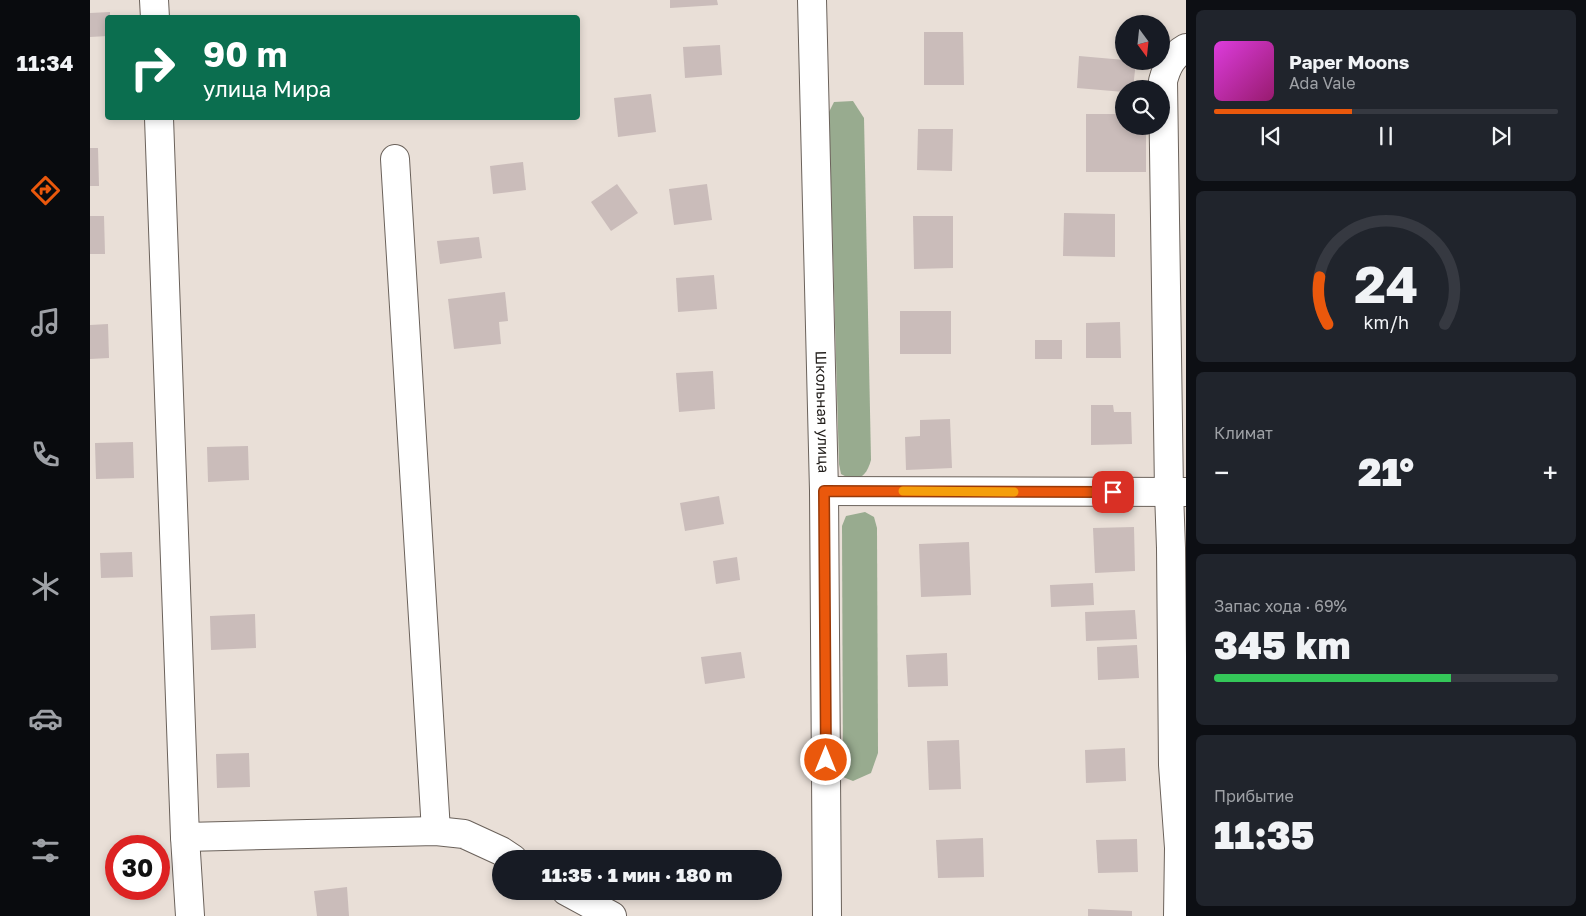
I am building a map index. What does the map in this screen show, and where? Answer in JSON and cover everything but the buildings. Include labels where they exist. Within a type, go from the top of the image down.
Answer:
[{"type":"street","points":[[154,0],[155,15]]},
{"type":"street","name":"Школьная улица","points":[[812,0],[824,491],[827,916]]},
{"type":"street","points":[[1178,916],[1182,848],[1173,765],[1171,548],[1177,492],[1163,81],[1171,60],[1186,48]]},
{"type":"street","points":[[159,120],[185,837],[190,916]]},
{"type":"street","points":[[395,159],[436,831]]},
{"type":"street","points":[[824,491],[1177,492]]},
{"type":"street","points":[[185,837],[436,831],[464,834],[499,850]]},
{"type":"street","points":[[583,900],[612,916]]},
{"type":"green space","points":[[853,101],[864,118],[871,460],[864,475],[856,478],[841,474],[839,464],[829,112],[834,102]]},
{"type":"green space","points":[[865,512],[874,517],[877,528],[878,753],[871,773],[853,781],[843,777],[842,526],[846,516]]},
{"type":"slow traffic","points":[[903,491],[1014,492]]},
{"type":"route","points":[[826,760],[824,491],[1113,492]]}]
